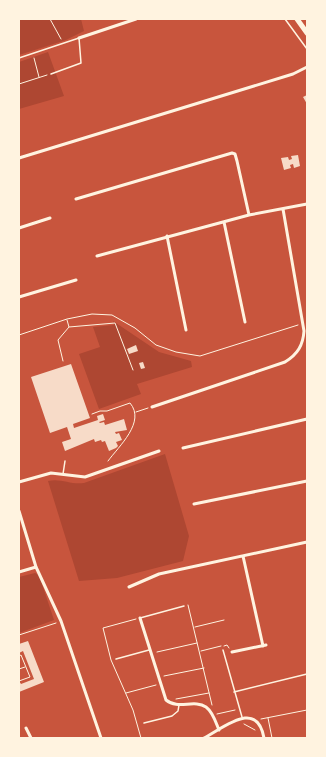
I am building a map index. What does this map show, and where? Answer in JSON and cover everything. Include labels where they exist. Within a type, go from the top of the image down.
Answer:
[{"type":"main road","points":[[297,19],[307,32]]},
{"type":"street","points":[[118,19],[121,24]]},
{"type":"street","points":[[78,38],[136,19]]},
{"type":"street","points":[[19,158],[293,74],[307,68]]},
{"type":"street","points":[[76,199],[232,153],[235,154],[237,161],[249,215]]},
{"type":"street","points":[[97,256],[249,215],[307,204]]},
{"type":"street","points":[[152,407],[285,362],[292,358],[302,344],[303,324],[283,209]]},
{"type":"street","points":[[19,228],[50,218]]},
{"type":"street","points":[[224,222],[245,322]]},
{"type":"street","points":[[167,236],[186,330]]},
{"type":"street","points":[[19,297],[76,280]]},
{"type":"street","points":[[303,324],[307,323]]},
{"type":"street","points":[[183,448],[307,419]]},
{"type":"street","points":[[19,482],[45,474],[63,474],[75,477],[85,477],[159,451]]},
{"type":"street","points":[[194,504],[307,481]]},
{"type":"street","points":[[19,511],[36,567],[61,621],[101,738]]},
{"type":"street","points":[[129,587],[158,574],[307,542]]},
{"type":"street","points":[[232,652],[264,645],[243,556]]},
{"type":"street","points":[[19,572],[36,567]]},
{"type":"street","points":[[140,618],[157,677],[166,700],[179,706],[193,705],[206,707],[219,730]]},
{"type":"street","points":[[204,738],[242,717],[254,719],[264,736]]},
{"type":"street","points":[[26,728],[31,738]]},
{"type":"lane","points":[[285,19],[307,49]]},
{"type":"lane","points":[[19,58],[78,38],[81,62],[51,74]]},
{"type":"lane","points":[[63,474],[65,461]]},
{"type":"lane","points":[[140,618],[184,606]]},
{"type":"lane","points":[[223,650],[242,717]]},
{"type":"lane","points":[[116,659],[150,651]]},
{"type":"lane","points":[[234,692],[307,674]]},
{"type":"lane","points":[[144,723],[172,716],[178,711],[179,706]]},
{"type":"path","points":[[50,19],[64,43]]},
{"type":"path","points":[[33,53],[39,77]]},
{"type":"path","points":[[19,84],[51,74]]},
{"type":"path","points":[[19,335],[67,319],[92,314],[112,315],[135,328],[156,344],[176,352],[200,356],[303,324]]},
{"type":"path","points":[[67,319],[69,327]]},
{"type":"path","points":[[63,361],[58,340],[69,327],[115,323],[133,370]]},
{"type":"path","points":[[92,414],[100,411],[107,411],[130,403],[136,412],[135,421],[130,432],[108,461]]},
{"type":"path","points":[[136,412],[152,407]]},
{"type":"path","points":[[184,606],[188,605],[195,627],[213,707]]},
{"type":"path","points":[[140,618],[102,628],[111,660],[126,693],[142,738]]},
{"type":"path","points":[[195,627],[224,620]]},
{"type":"path","points":[[19,635],[61,621]]},
{"type":"path","points":[[150,651],[198,642]]},
{"type":"path","points":[[200,651],[227,645],[232,652]]},
{"type":"path","points":[[19,656],[21,655],[30,677],[19,681]]},
{"type":"path","points":[[19,669],[26,666]]},
{"type":"path","points":[[157,677],[204,668]]},
{"type":"path","points":[[126,693],[160,684]]},
{"type":"path","points":[[169,702],[209,693]]},
{"type":"path","points":[[215,714],[240,709]]},
{"type":"path","points":[[257,722],[268,718],[307,710]]},
{"type":"path","points":[[268,718],[272,738]]},
{"type":"path","points":[[236,720],[264,736]]},
{"type":"shaded area","points":[[19,19],[81,19],[84,31],[66,40],[19,55]]},
{"type":"shaded area","points":[[48,52],[64,96],[19,109],[19,62]]},
{"type":"shaded area","points":[[113,321],[159,352],[191,361],[192,367],[137,384],[141,394],[99,409],[79,354],[100,347],[93,327],[114,325]]},
{"type":"shaded area","points":[[165,454],[189,536],[183,561],[117,578],[79,581],[48,481],[57,480],[84,483]]},
{"type":"shaded area","points":[[35,573],[39,575],[54,620],[19,633],[19,577]]},
{"type":"building","points":[[307,95],[307,104],[303,97]]},
{"type":"building","points":[[298,155],[300,166],[294,168],[293,164],[290,165],[291,168],[284,170],[281,158],[288,157],[289,160],[292,159],[291,156]]},
{"type":"building","points":[[136,345],[138,351],[129,354],[127,349]]},
{"type":"building","points":[[143,362],[145,368],[141,369],[139,363]]},
{"type":"building","points":[[71,364],[90,418],[73,424],[74,428],[98,420],[97,416],[103,414],[105,420],[99,422],[104,422],[105,425],[124,419],[127,430],[115,432],[116,434],[119,433],[122,440],[116,442],[118,446],[116,448],[109,451],[105,441],[102,442],[101,440],[95,442],[94,439],[65,451],[62,442],[71,439],[67,427],[50,433],[31,377]]},
{"type":"building","points":[[28,641],[44,682],[19,692],[19,681],[21,684],[34,679],[23,651],[19,653],[19,644]]}]
